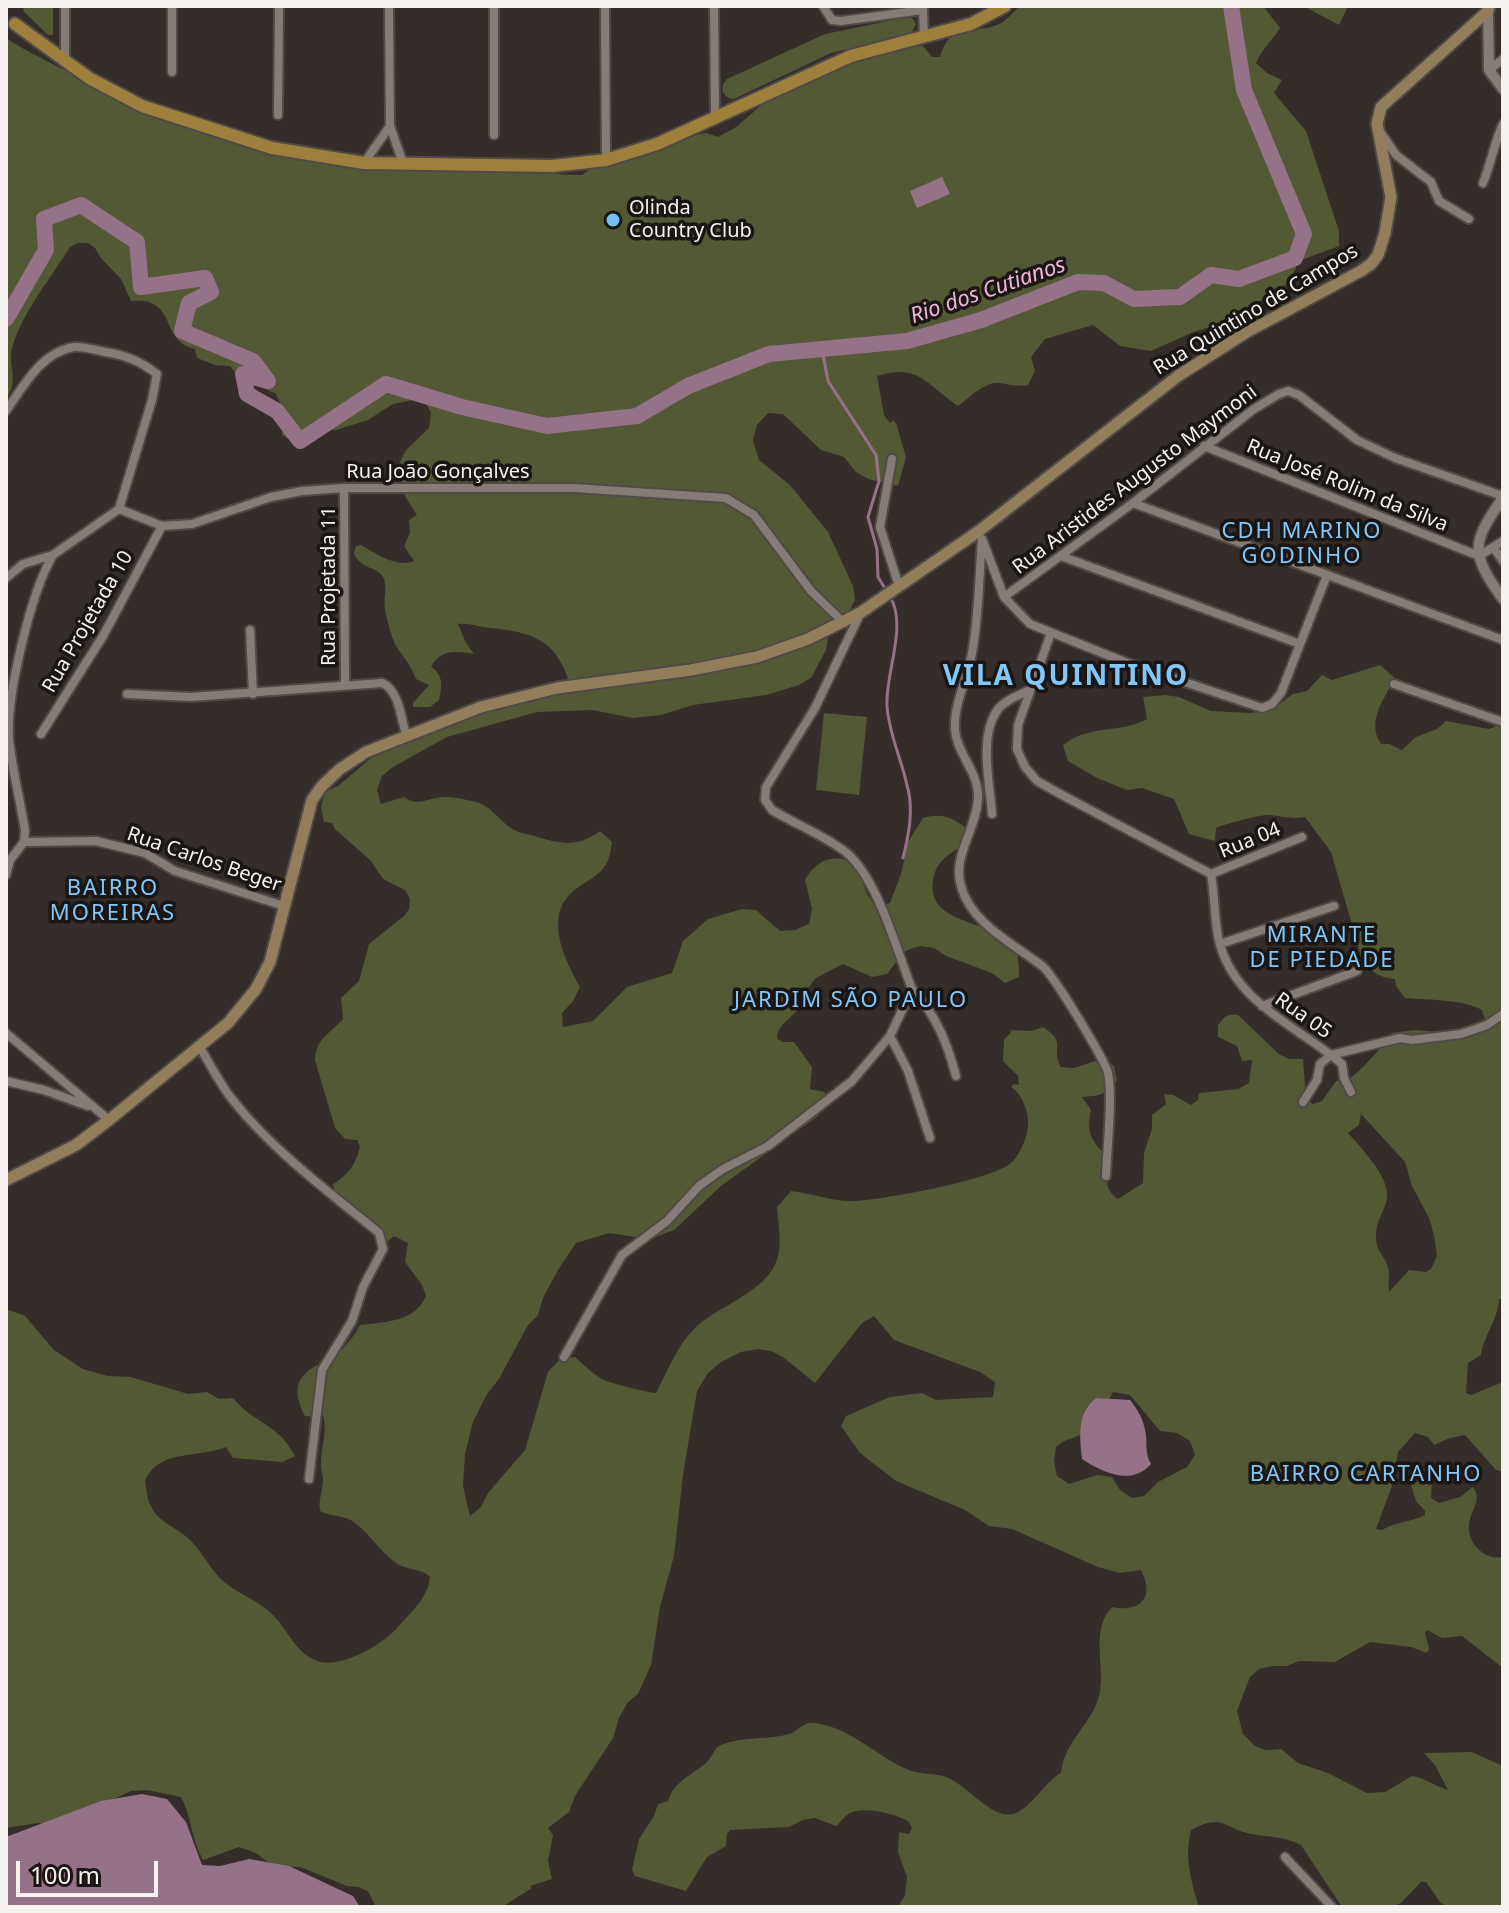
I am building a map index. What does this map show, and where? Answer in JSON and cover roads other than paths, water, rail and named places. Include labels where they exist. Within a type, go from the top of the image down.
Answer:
[{"type":"main road","points":[[15,24],[114,93],[194,125],[272,148],[364,163],[500,167],[552,166],[606,160],[657,144],[851,56],[971,24],[1005,6]]},
{"type":"main road","points":[[1377,124],[1378,114],[1386,101],[1489,9]]},
{"type":"main road","name":"Rua Quintino de Campos","points":[[6,1180],[76,1145],[228,1023],[256,989],[270,962],[307,813],[322,786],[366,752],[481,707],[557,688],[691,670],[757,657],[844,623],[980,535],[1178,376],[1245,333],[1371,264],[1378,255],[1385,233],[1391,197],[1377,124]]},
{"type":"street","points":[[65,6],[65,61]]},
{"type":"street","points":[[172,6],[172,72]]},
{"type":"street","points":[[278,115],[279,6]]},
{"type":"street","points":[[389,6],[390,126],[403,163]]},
{"type":"street","points":[[494,6],[494,135]]},
{"type":"street","points":[[605,6],[606,160]]},
{"type":"street","points":[[714,6],[715,118]]},
{"type":"street","points":[[823,6],[832,20],[841,21],[923,8],[924,38]]},
{"type":"street","points":[[1489,9],[1489,70],[1503,89]]},
{"type":"street","points":[[1489,70],[1503,59]]},
{"type":"street","points":[[1377,124],[1396,155],[1431,182],[1439,201],[1469,219]]},
{"type":"street","points":[[1483,183],[1503,124]]},
{"type":"street","points":[[364,163],[390,126]]},
{"type":"street","points":[[6,411],[39,366],[57,353],[75,347],[123,355],[157,374],[119,509],[53,555],[23,564],[6,578]]},
{"type":"street","name":"Rua Aristides Augusto Maymoni","points":[[1004,597],[1133,503],[1254,409],[1288,391],[1299,395],[1357,440],[1395,458],[1503,497]]},
{"type":"street","name":"Rua José Rolim da Silva","points":[[1204,446],[1479,556]]},
{"type":"street","points":[[892,459],[880,527],[897,587]]},
{"type":"street","name":"Rua João Gonçalves","points":[[119,509],[162,526],[192,524],[271,497],[344,488],[560,487],[726,498],[754,515],[811,591],[844,623]]},
{"type":"street","name":"Rua Projetada 11","points":[[344,488],[345,684]]},
{"type":"street","points":[[1503,497],[1482,528],[1477,543],[1479,556],[1503,599]]},
{"type":"street","points":[[1133,503],[1503,640]]},
{"type":"street","name":"Rua Projetada 10","points":[[41,734],[103,636],[162,526]]},
{"type":"street","points":[[980,535],[1004,597],[1030,624],[1125,662],[1262,708],[1272,704],[1281,693],[1327,575]]},
{"type":"street","points":[[980,535],[972,654],[955,721],[955,733],[976,777],[978,798],[975,819],[958,870],[961,888],[972,909],[1020,951],[1045,967],[1066,996],[1108,1072],[1106,1176]]},
{"type":"street","points":[[1479,556],[1503,541]]},
{"type":"street","points":[[1494,548],[1503,561]]},
{"type":"street","points":[[6,875],[10,860],[24,842],[25,830],[9,738],[11,702],[36,597],[53,555]]},
{"type":"street","points":[[1061,556],[1300,644]]},
{"type":"street","points":[[860,613],[815,708],[766,787],[765,800],[772,810],[844,850],[858,864],[871,884],[912,989],[939,1026],[956,1076]]},
{"type":"street","points":[[250,630],[253,694]]},
{"type":"street","points":[[1051,633],[1018,725],[1017,749],[1025,767],[1037,781],[1211,874]]},
{"type":"street","points":[[127,694],[191,697],[382,683],[389,686],[406,735]]},
{"type":"street","points":[[1394,684],[1503,722]]},
{"type":"street","points":[[992,814],[989,728],[997,710],[1028,691]]},
{"type":"street","name":"Rua 04","points":[[1211,874],[1302,837]]},
{"type":"street","name":"Rua Carlos Beger","points":[[24,842],[96,841],[145,853],[175,871],[284,906]]},
{"type":"street","name":"Rua 05","points":[[1211,874],[1220,944],[1232,972],[1262,1006],[1342,1064],[1351,1092]]},
{"type":"street","points":[[1220,944],[1334,906]]},
{"type":"street","points":[[1262,1006],[1357,971]]},
{"type":"street","points":[[564,1357],[622,1255],[667,1221],[699,1186],[723,1169],[768,1146],[852,1081],[890,1036],[912,989]]},
{"type":"street","points":[[1303,1102],[1317,1080],[1320,1064],[1331,1055],[1400,1038],[1412,1040],[1461,1034],[1487,1025],[1503,1014]]},
{"type":"street","points":[[6,1033],[109,1120]]},
{"type":"street","points":[[890,1036],[908,1071],[930,1138]]},
{"type":"street","points":[[200,1047],[228,1094],[245,1114],[304,1172],[379,1233],[383,1240],[383,1249],[363,1287],[352,1321],[322,1370],[309,1479]]},
{"type":"street","points":[[6,1081],[44,1090],[92,1108]]},
{"type":"street","points":[[1285,1857],[1332,1907]]},
{"type":"waterway","name":"Rio dos Cutianos","points":[[6,319],[46,250],[44,219],[81,205],[137,242],[141,287],[205,278],[211,292],[189,303],[182,331],[253,361],[268,381],[243,374],[247,394],[277,411],[300,441],[386,384],[462,407],[547,426],[637,416],[688,386],[769,354],[907,341],[981,320],[1078,282],[1104,283],[1134,299],[1180,297],[1211,275],[1239,279],[1295,258],[1304,234],[1244,90],[1231,6]]},
{"type":"waterway","points":[[822,349],[828,381],[876,455],[879,481],[868,517],[877,549],[878,577],[886,590]]},
{"type":"waterway","points":[[890,597],[897,621],[887,706],[910,803],[909,831],[903,858]]},
{"type":"place","name":"Olinda Country Club","points":[[613,220]]},
{"type":"district","name":"CDH MARINO GODINHO","points":[[1302,544]]},
{"type":"district","name":"VILA QUINTINO","points":[[1066,677]]},
{"type":"district","name":"BAIRRO MOREIRAS","points":[[113,902]]},
{"type":"district","name":"MIRANTE DE PIEDADE","points":[[1322,948]]},
{"type":"district","name":"JARDIM SÃO PAULO","points":[[851,1001]]},
{"type":"district","name":"BAIRRO CARTANHO","points":[[1366,1475]]}]
